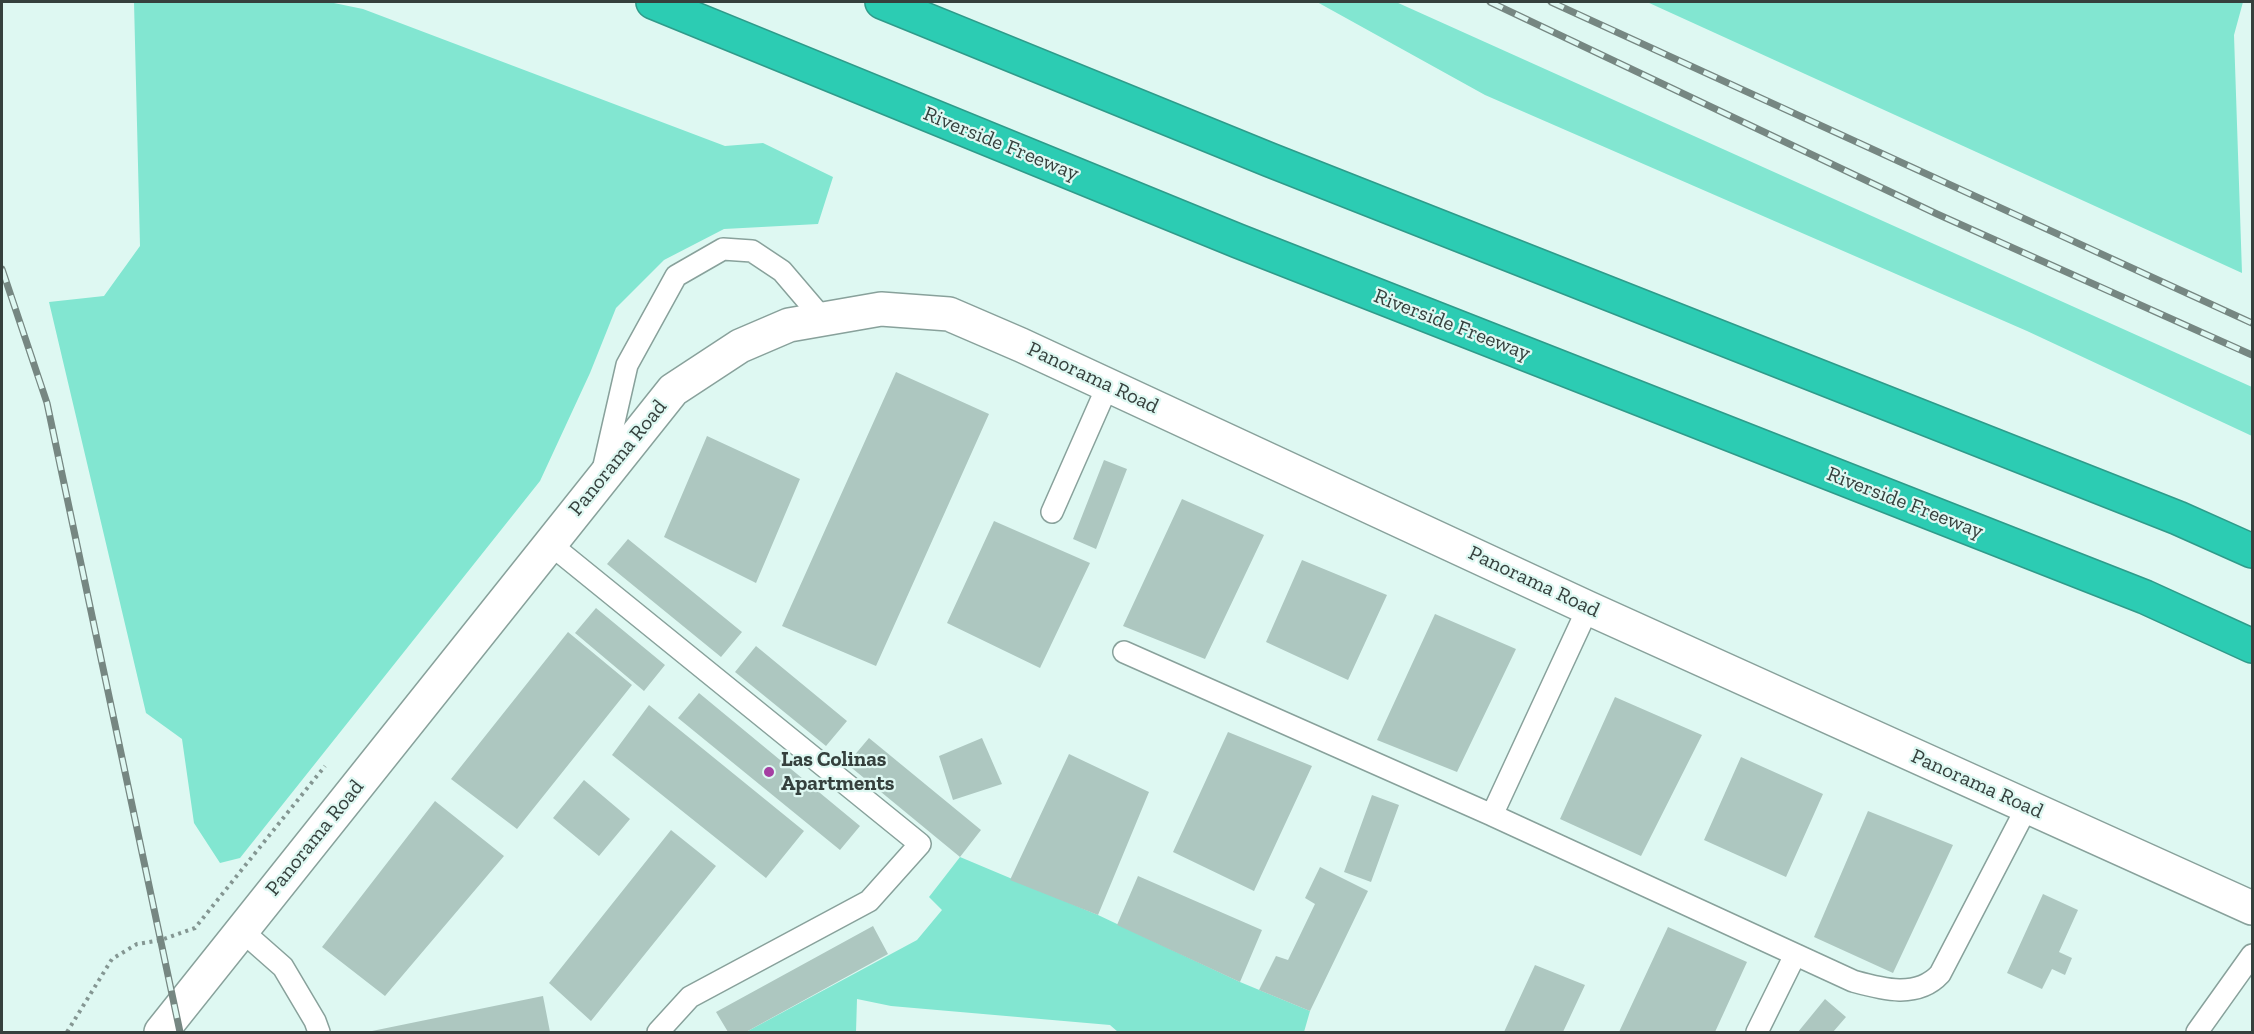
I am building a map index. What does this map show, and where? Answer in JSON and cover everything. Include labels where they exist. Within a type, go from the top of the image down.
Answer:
[{"type":"highway","name":"Riverside Freeway","points":[[653,2],[1238,241],[2145,597],[2253,646]]},
{"type":"highway","points":[[882,2],[1270,160],[2178,518],[2253,551]]},
{"type":"street","name":"Panorama Road","points":[[161,1032],[673,390],[740,346],[789,325],[881,309],[949,314],[1108,385],[1588,608],[2253,908]]},
{"type":"lane","points":[[601,480],[627,366],[676,276],[723,249],[752,251],[782,271],[823,320]]},
{"type":"lane","points":[[1052,512],[1108,385]]},
{"type":"lane","points":[[550,544],[920,844],[869,901],[690,997],[658,1032]]},
{"type":"lane","points":[[1492,815],[1588,608]]},
{"type":"lane","points":[[1124,652],[1492,815],[1853,981],[1889,990],[1923,988],[1940,974],[2027,807]]},
{"type":"lane","points":[[241,930],[284,967],[319,1032]]},
{"type":"lane","points":[[1757,1032],[1795,955]]},
{"type":"lane","points":[[2196,1032],[2253,955]]},
{"type":"path","points":[[67,1032],[112,959],[137,944],[161,940],[195,928],[328,762]]},
{"type":"green space","points":[[134,2],[329,2],[363,9],[725,146],[763,143],[833,177],[818,224],[724,229],[664,260],[616,308],[590,373],[540,481],[240,858],[220,863],[194,823],[182,739],[146,713],[49,302],[104,296],[140,246]]},
{"type":"green space","points":[[1317,2],[1396,2],[2252,387],[2252,436],[2027,331],[1485,95]]},
{"type":"green space","points":[[1647,2],[2243,2],[2234,35],[2242,273]]},
{"type":"green space","points":[[960,857],[1098,915],[1240,982],[1310,1011],[1304,1032],[1118,1032],[1110,1025],[891,1006],[857,999],[856,1032],[746,1032],[917,940],[942,910],[929,897]]},
{"type":"building","points":[[896,372],[989,414],[876,666],[782,626]]},
{"type":"building","points":[[707,436],[800,479],[756,583],[664,537]]},
{"type":"building","points":[[1104,460],[1127,469],[1096,549],[1073,539]]},
{"type":"building","points":[[1182,499],[1264,535],[1205,659],[1123,626]]},
{"type":"building","points":[[994,521],[1090,563],[1040,668],[947,623]]},
{"type":"building","points":[[628,539],[742,632],[721,657],[607,564]]},
{"type":"building","points":[[1302,560],[1387,595],[1348,680],[1266,642]]},
{"type":"building","points":[[596,608],[665,665],[644,691],[575,633]]},
{"type":"building","points":[[1435,614],[1516,649],[1457,772],[1377,740]]},
{"type":"building","points":[[568,632],[632,685],[517,829],[451,779]]},
{"type":"building","points":[[756,646],[847,721],[826,746],[735,672]]},
{"type":"building","name":"Las Colinas Apartments","points":[[699,693],[860,826],[840,850],[678,718]]},
{"type":"building","points":[[1615,697],[1702,735],[1641,856],[1560,819]]},
{"type":"building","points":[[649,705],[804,831],[766,878],[612,755]]},
{"type":"building","points":[[1228,732],[1312,766],[1254,891],[1173,852]]},
{"type":"building","points":[[869,738],[981,830],[960,857],[847,764]]},
{"type":"building","points":[[982,738],[1002,784],[953,800],[939,756]]},
{"type":"building","points":[[1069,754],[1149,792],[1098,915],[1010,880]]},
{"type":"building","points":[[1741,757],[1823,794],[1786,877],[1704,840]]},
{"type":"building","points":[[584,780],[630,819],[599,856],[553,818]]},
{"type":"building","points":[[1372,795],[1399,805],[1371,882],[1344,872]]},
{"type":"building","points":[[435,801],[504,856],[385,996],[322,947]]},
{"type":"building","points":[[1868,811],[1953,845],[1893,973],[1814,937]]},
{"type":"building","points":[[671,830],[716,866],[591,1021],[549,983]]},
{"type":"building","points":[[1320,867],[1368,891],[1310,1011],[1259,990],[1276,956],[1288,960],[1315,904],[1305,898]]},
{"type":"building","points":[[1138,876],[1262,930],[1240,982],[1117,925]]},
{"type":"building","points":[[2043,894],[2078,910],[2059,952],[2072,958],[2065,975],[2052,969],[2042,989],[2007,973]]},
{"type":"building","points":[[873,926],[888,954],[746,1032],[728,1032],[716,1012]]},
{"type":"building","points":[[1668,927],[1747,962],[1715,1032],[1619,1032]]},
{"type":"building","points":[[1535,965],[1585,985],[1563,1032],[1504,1032]]},
{"type":"building","points":[[543,996],[550,1032],[372,1031]]},
{"type":"building","points":[[1825,999],[1846,1017],[1833,1032],[1798,1032]]},
{"type":"railway","points":[[1490,2],[1937,214],[2252,355]]},
{"type":"railway","points":[[1551,2],[2252,323]]},
{"type":"railway","points":[[2,269],[47,403],[180,1032]]},
{"type":"place","name":"Las Colinas Apartments","points":[[769,772]]}]
